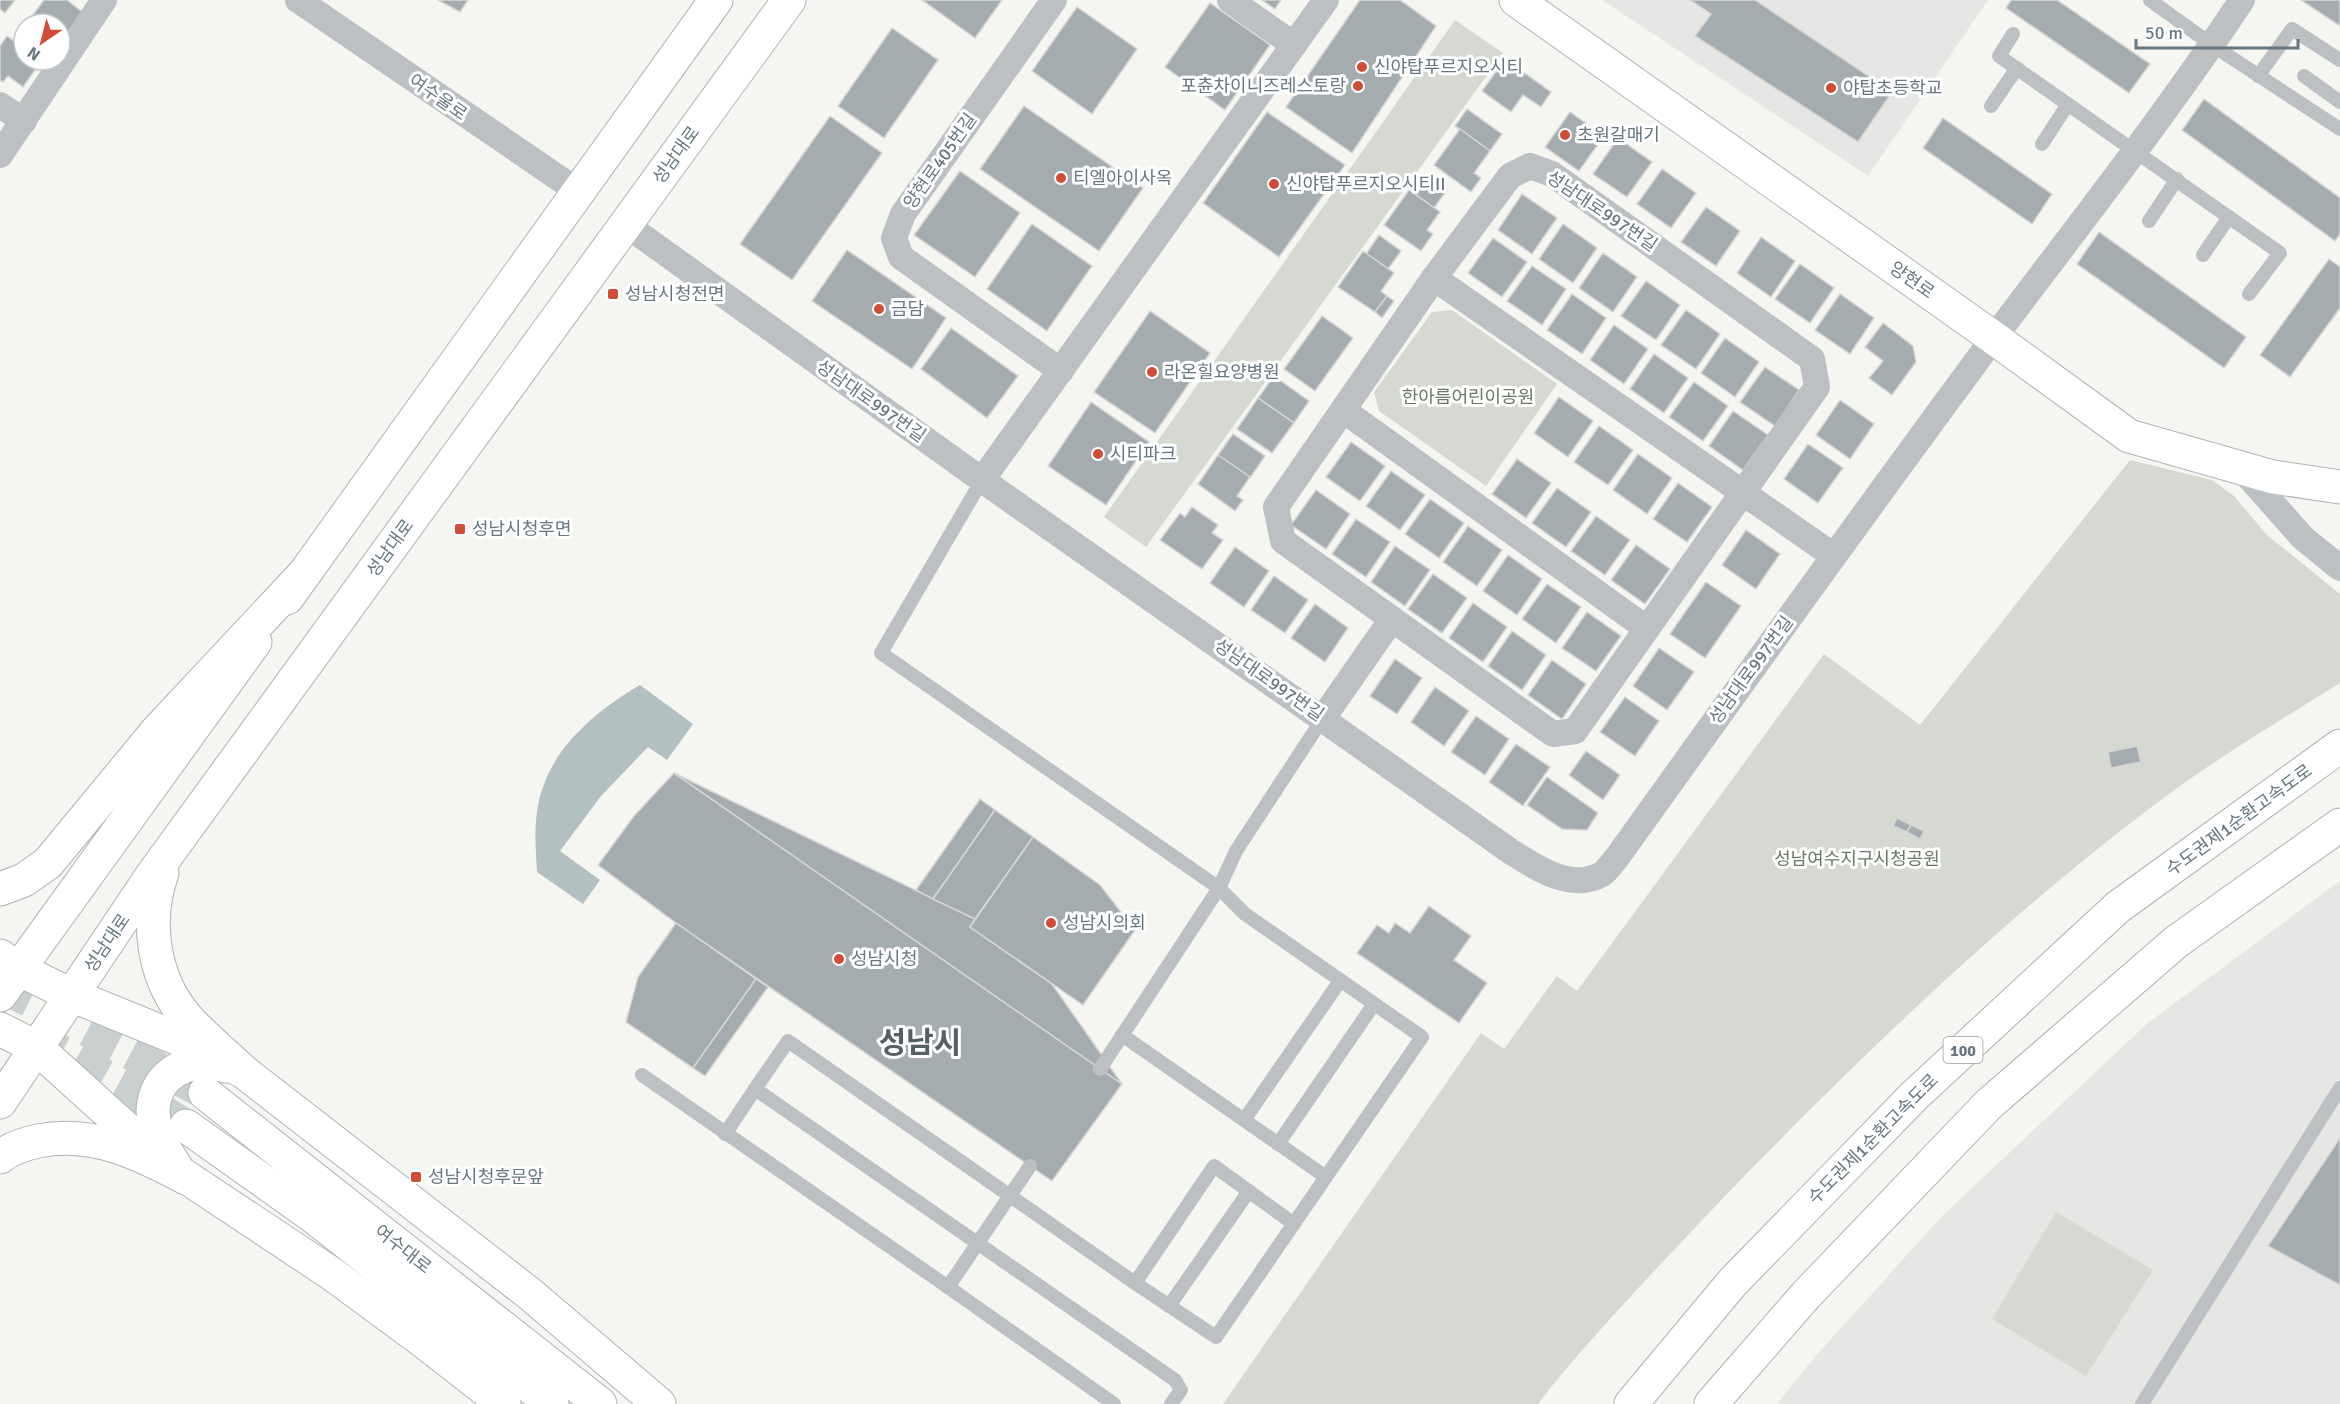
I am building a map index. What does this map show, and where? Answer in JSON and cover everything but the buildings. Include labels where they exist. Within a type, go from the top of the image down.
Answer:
[{"type":"main road","points":[[244,1071],[179,1039],[6,973],[304,574],[716,0]]},
{"type":"main road","name":"성남대로","points":[[0,1102],[174,846],[789,0]]},
{"type":"main road","name":"양현로","points":[[1516,0],[2129,436],[2273,477],[2340,487]]},
{"type":"main road","points":[[0,889],[24,880],[48,863],[157,731],[304,574]]},
{"type":"main road","name":"수도권제1순환고속도로","points":[[1631,1404],[1732,1283],[1914,1096],[2118,907],[2340,746]]},
{"type":"main road","points":[[1711,1404],[1806,1295],[1989,1104],[2176,942],[2340,825]]},
{"type":"main road","points":[[174,846],[157,887],[153,911],[153,936],[161,971],[173,998],[187,1017],[244,1071],[530,1294],[659,1404]]},
{"type":"main road","points":[[0,1029],[36,1048],[132,1136],[186,1178],[332,1274],[504,1404]]},
{"type":"main road","points":[[186,1178],[169,1157],[158,1134],[153,1111],[160,1087],[167,1077],[186,1065],[208,1062],[244,1071]]},
{"type":"main road","name":"여수대로","points":[[205,1093],[600,1404]]},
{"type":"main road","name":"여수대로","points":[[186,1126],[314,1217],[552,1404]]},
{"type":"main road","points":[[0,1157],[22,1144],[66,1137],[84,1138],[131,1151],[186,1178]]},
{"type":"street","name":"여수울로","points":[[298,0],[579,192]]},
{"type":"street","name":"양현로405번길","points":[[1054,0],[903,214],[894,238],[901,257],[1061,371]]},
{"type":"street","points":[[1230,0],[1294,45]]},
{"type":"street","points":[[982,480],[1326,0]]},
{"type":"street","name":"성남대로997번길","points":[[625,224],[982,480],[1502,846],[1533,866],[1569,880],[1586,879],[1603,874],[1618,856],[1994,338],[2136,151],[2242,0]]},
{"type":"street","points":[[0,155],[102,1]]},
{"type":"street","points":[[0,105],[24,121]]},
{"type":"street","name":"성남대로997번길","points":[[1530,166],[1552,174],[1812,359],[1817,387],[1575,731],[1553,734],[1283,541],[1276,507],[1343,410],[1434,278],[1510,176],[1530,166]]},
{"type":"street","points":[[1434,278],[1834,556]]},
{"type":"street","points":[[1343,410],[1646,628]]},
{"type":"street","points":[[2241,468],[2303,538],[2340,568]]},
{"type":"street","points":[[1323,718],[1392,618]]},
{"type":"lane","points":[[2157,2],[2212,45],[2340,129]]},
{"type":"lane","points":[[2258,76],[2292,29],[2340,60]]},
{"type":"lane","points":[[2013,34],[1999,56],[2280,253],[2249,294]]},
{"type":"lane","points":[[1991,106],[2017,68]]},
{"type":"lane","points":[[2304,76],[2340,102]]},
{"type":"lane","points":[[2042,144],[2068,104]]},
{"type":"lane","points":[[2149,221],[2177,179]]},
{"type":"lane","points":[[2203,255],[2229,217]]},
{"type":"lane","points":[[725,1134],[788,1041],[1216,1337],[1422,1037],[1245,914],[1219,888],[881,653],[982,480]]},
{"type":"lane","points":[[1100,1069],[1219,888],[1236,851],[1323,718]]},
{"type":"lane","points":[[1244,1120],[1340,981]]},
{"type":"lane","points":[[1278,1144],[1374,1004]]},
{"type":"lane","points":[[1122,1035],[1326,1177]]},
{"type":"lane","points":[[642,1075],[1114,1404]]},
{"type":"lane","points":[[2142,1404],[2340,1088]]},
{"type":"lane","points":[[754,1089],[1175,1380],[1180,1390],[1171,1404]]},
{"type":"lane","points":[[948,1287],[1030,1166]]},
{"type":"lane","points":[[1135,1283],[1214,1166],[1294,1224]]},
{"type":"lane","points":[[1169,1306],[1249,1191]]},
{"type":"shaded area","name":"야탑초등학교","points":[[1602,0],[1988,0],[1868,176]]},
{"type":"shaded area","points":[[640,685],[693,724],[667,760],[648,747],[601,796],[560,851],[600,880],[583,904],[537,872],[536,827],[542,791],[550,771],[573,737],[604,709]]},
{"type":"shaded area","points":[[2340,881],[2340,1404],[1777,1404],[1813,1359],[1943,1215],[2149,1022]]},
{"type":"green space","points":[[1455,20],[1503,53],[1146,547],[1104,517]]},
{"type":"green space","name":"한아름어린이공원","points":[[1452,310],[1557,384],[1486,486],[1379,411],[1374,392],[1432,312]]},
{"type":"green space","name":"성남여수지구시청공원","points":[[2130,460],[2212,480],[2234,496],[2267,535],[2340,594],[2340,683],[2168,794],[2092,853],[1991,939],[1892,1029],[1750,1170],[1619,1309],[1538,1404],[1223,1404],[1481,1033],[1504,1049],[1557,976],[1577,991],[1824,654],[1920,725]]},
{"type":"green space","points":[[2056,1212],[2153,1270],[2086,1376],[1992,1319]]},
{"type":"tunnel","points":[[0,986],[205,1093]]},
{"type":"tunnel","points":[[33,1036],[127,1088],[186,1126]]},
{"type":"place","name":"신야탑푸르지오시티","points":[[1362,67]]},
{"type":"place","name":"포츈차이니즈레스토랑","points":[[1358,86]]},
{"type":"place","name":"야탑초등학교","points":[[1831,88]]},
{"type":"place","name":"초원갈매기","points":[[1565,135]]},
{"type":"place","name":"티엘아이사옥","points":[[1061,178]]},
{"type":"place","name":"신야탑푸르지오시티II","points":[[1274,184]]},
{"type":"place","name":"성남시청전면","points":[[613,294]]},
{"type":"place","name":"금담","points":[[879,309]]},
{"type":"place","name":"라온힐요양병원","points":[[1152,372]]},
{"type":"place","name":"시티파크","points":[[1098,454]]},
{"type":"place","name":"성남시청후면","points":[[460,529]]},
{"type":"place","name":"성남시의회","points":[[1051,923]]},
{"type":"place","name":"성남시청","points":[[839,959]]},
{"type":"place","name":"성남시청후문앞","points":[[416,1177]]},
{"type":"district","name":"성남시","points":[[920,1043]]}]
